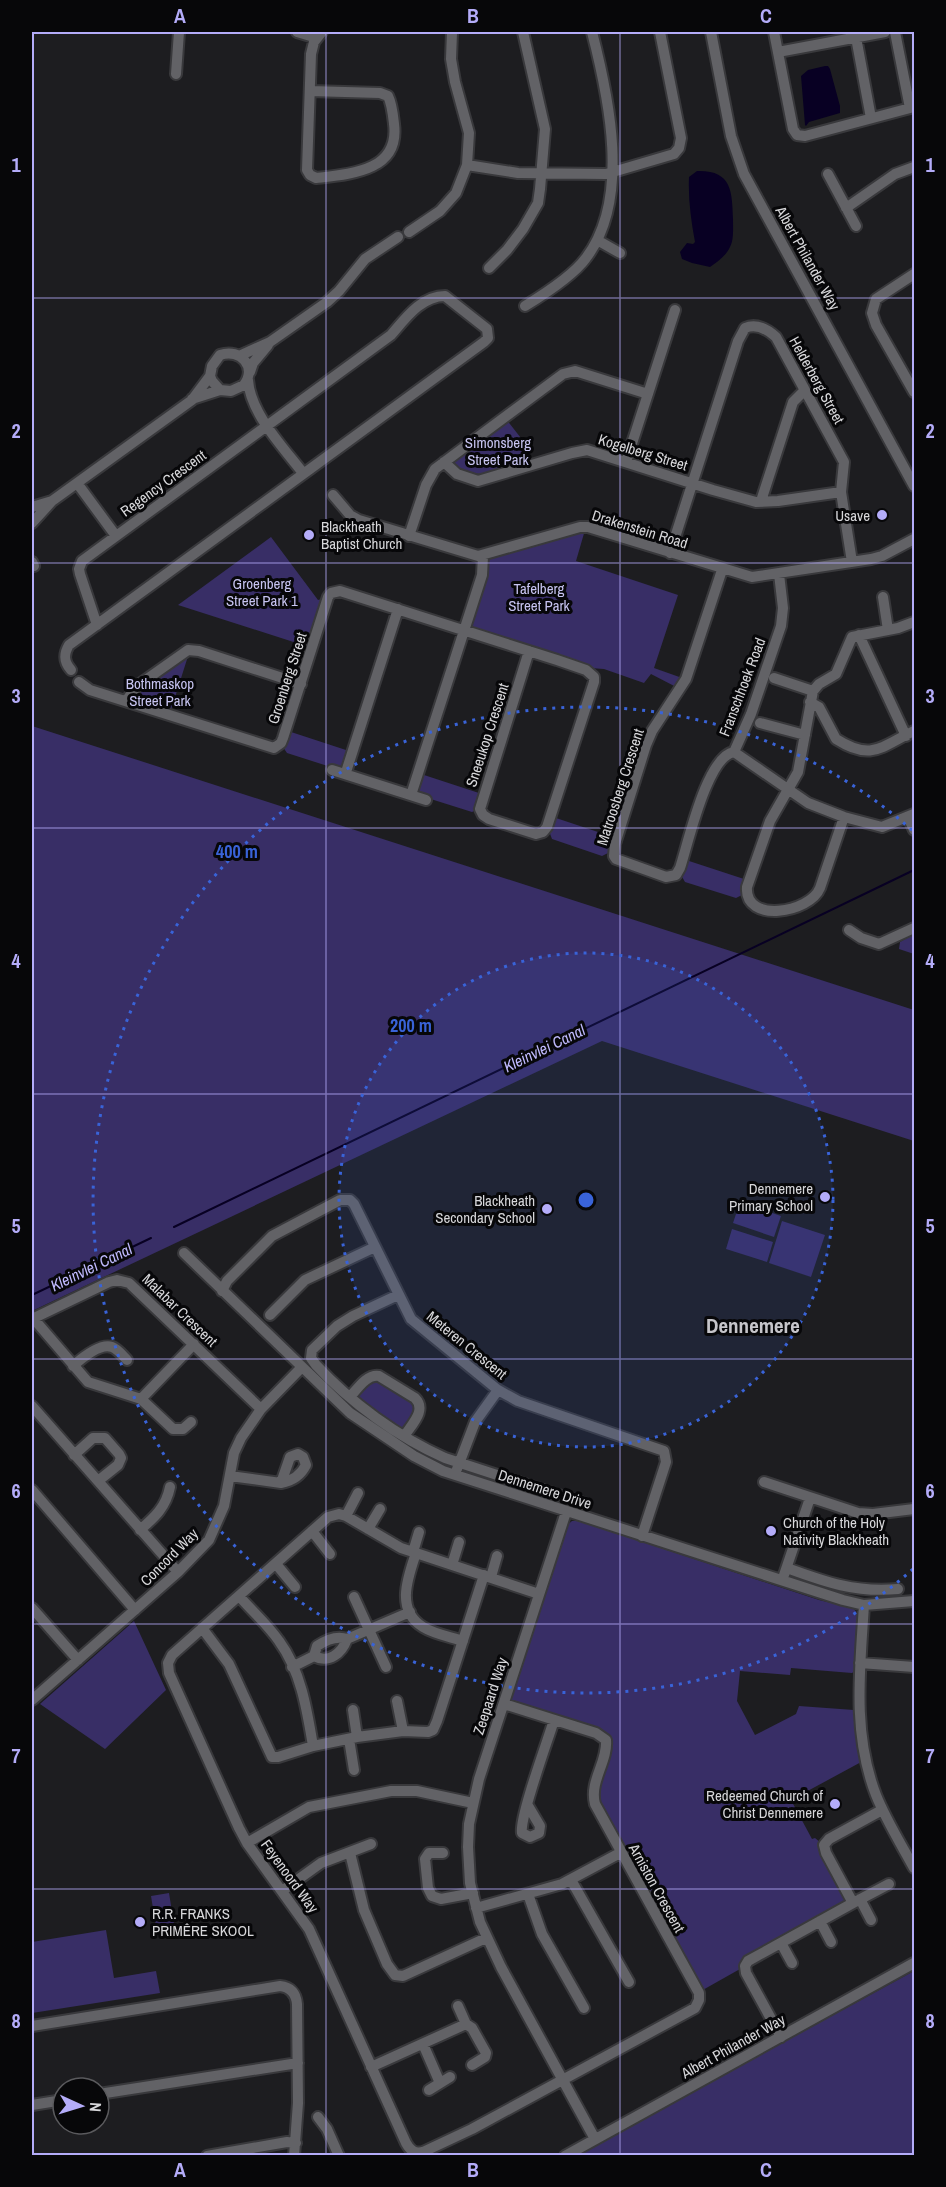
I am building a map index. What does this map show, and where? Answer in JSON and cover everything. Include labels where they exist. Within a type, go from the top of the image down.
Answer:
[{"type":"street","points":[[176,74],[179,32]]},
{"type":"street","points":[[297,32],[319,35],[311,54],[310,91],[308,170],[310,175],[316,178],[338,175],[378,164],[391,150],[394,128],[390,98],[383,94],[310,91]]},
{"type":"street","points":[[239,356],[270,342],[327,302],[365,259],[440,211],[456,193],[467,165],[469,133],[455,82],[451,58],[452,32]]},
{"type":"street","points":[[489,268],[523,229],[538,203],[545,129],[523,32]]},
{"type":"street","points":[[525,306],[585,260],[602,233],[609,208],[612,172],[609,112],[605,83],[592,32]]},
{"type":"street","points":[[467,165],[518,173],[584,175],[612,172],[668,157],[679,148],[681,138],[660,32]]},
{"type":"street","name":"Albert Philander Way","points":[[711,32],[731,136],[744,174],[915,486]]},
{"type":"street","points":[[774,32],[793,129],[797,135],[805,136],[912,107],[895,32]]},
{"type":"street","points":[[815,32],[817,44]]},
{"type":"street","points":[[778,52],[855,34],[885,32]]},
{"type":"street","points":[[855,34],[871,118]]},
{"type":"street","points":[[846,208],[895,174],[915,167]]},
{"type":"street","points":[[828,174],[856,226]]},
{"type":"street","points":[[597,240],[620,253]]},
{"type":"street","points":[[915,274],[876,299],[872,313],[876,326],[915,392]]},
{"type":"street","name":"Regency Crescent","points":[[97,625],[80,574],[80,566],[84,559],[391,335],[410,312],[438,296],[450,298],[487,330],[488,338],[484,342],[303,473]]},
{"type":"street","points":[[626,462],[675,310]]},
{"type":"street","name":"Helderberg Street","points":[[670,553],[738,341],[745,328],[755,326],[776,337],[844,462],[840,492],[852,562]]},
{"type":"street","points":[[192,400],[244,386],[253,363],[270,342]]},
{"type":"street","points":[[32,524],[52,501],[192,400],[210,376],[212,366],[220,355],[232,353],[239,356],[248,366],[248,388],[256,409],[303,473],[69,645],[64,657],[71,670]]},
{"type":"street","points":[[904,373],[915,366]]},
{"type":"street","points":[[409,536],[429,478],[435,469],[567,372],[575,371],[648,394]]},
{"type":"street","points":[[210,376],[212,381],[256,409]]},
{"type":"street","points":[[761,501],[793,402],[805,390]]},
{"type":"street","name":"Kogelberg Street","points":[[444,462],[457,474],[478,480],[584,450],[756,502],[840,492]]},
{"type":"street","points":[[77,483],[116,536]]},
{"type":"street","name":"Drakenstein Road","points":[[333,495],[353,518],[470,555],[483,556],[585,527],[752,578],[882,556],[915,539]]},
{"type":"street","points":[[32,507],[52,501]]},
{"type":"street","points":[[32,514],[32,524]]},
{"type":"street","points":[[411,795],[482,575],[483,556]]},
{"type":"street","name":"Matroosberg Crescent","points":[[722,570],[686,680],[652,731],[646,745],[615,844],[616,859],[666,877],[676,875],[710,777],[724,756],[734,752]]},
{"type":"street","name":"Franschhoek Road","points":[[779,574],[783,608],[781,626],[751,714],[734,752],[815,807],[843,817],[882,827],[911,815]]},
{"type":"street","name":"Groenberg Street","points":[[79,682],[90,690],[274,748],[281,744],[328,597],[335,591],[345,592],[398,609]]},
{"type":"street","points":[[883,597],[888,630]]},
{"type":"street","points":[[346,772],[398,609],[529,651]]},
{"type":"street","points":[[843,817],[817,894],[784,912],[776,912],[755,905],[747,899],[747,887],[770,820],[789,790],[798,770],[813,691],[819,684],[836,674],[849,641],[859,635],[915,622]]},
{"type":"street","points":[[810,702],[819,707],[834,737],[852,747],[868,752],[875,751],[912,735],[859,635]]},
{"type":"street","points":[[126,701],[137,686],[188,650],[199,651],[301,684]]},
{"type":"street","name":"Sneeukop Crescent","points":[[529,651],[586,670],[593,675],[594,685],[547,827],[536,834],[492,820],[481,813],[481,802],[529,651]]},
{"type":"street","points":[[774,678],[813,691]]},
{"type":"street","points":[[760,723],[805,735]]},
{"type":"street","points":[[332,770],[346,772],[426,800]]},
{"type":"street","points":[[911,815],[915,830]]},
{"type":"street","points":[[849,930],[861,938],[879,944],[915,928]]},
{"type":"street","name":"Meteren Crescent","points":[[222,1291],[227,1281],[272,1236],[342,1199],[350,1200],[407,1314],[416,1324],[498,1390],[525,1404],[664,1451],[666,1462],[642,1536]]},
{"type":"street","points":[[270,1315],[305,1280],[375,1247]]},
{"type":"street","name":"Dennemere Drive","points":[[184,1253],[331,1396],[365,1425],[414,1456],[455,1475],[782,1582],[864,1605],[915,1601]]},
{"type":"street","name":"Malabar Crescent","points":[[32,1319],[109,1282],[124,1281],[135,1287],[261,1409]]},
{"type":"street","name":"Dennemere Drive","points":[[398,1295],[346,1320],[311,1353],[316,1365],[359,1406],[431,1451],[586,1504]]},
{"type":"street","points":[[32,1319],[83,1377],[94,1385],[141,1399],[173,1429],[183,1429],[191,1422]]},
{"type":"street","points":[[141,1399],[194,1344]]},
{"type":"street","points":[[73,1366],[87,1355],[107,1347],[116,1349],[127,1360]]},
{"type":"street","name":"Concord Way","points":[[32,1700],[178,1572],[209,1540],[224,1506],[237,1445],[261,1409],[301,1368]]},
{"type":"street","points":[[350,1397],[369,1377],[377,1375],[415,1398],[420,1409],[405,1435]]},
{"type":"street","points":[[455,1475],[474,1422],[498,1390]]},
{"type":"street","points":[[32,1406],[178,1572]]},
{"type":"street","points":[[74,1455],[93,1438],[101,1436],[105,1438],[119,1454],[120,1462],[98,1481]]},
{"type":"street","points":[[230,1476],[281,1483]]},
{"type":"street","points":[[765,1482],[866,1514],[915,1509]]},
{"type":"street","points":[[140,1530],[161,1511],[170,1487]]},
{"type":"street","points":[[32,1490],[135,1610]]},
{"type":"street","points":[[358,1493],[346,1516],[388,1541],[415,1553],[539,1594]]},
{"type":"street","points":[[782,1582],[810,1498]]},
{"type":"street","points":[[368,1529],[380,1509]]},
{"type":"street","name":"Zeepaard Way","points":[[566,1512],[473,1803],[468,1847],[472,1893],[486,1938],[595,2139]]},
{"type":"street","name":"Feyenoord Way","points":[[346,1516],[339,1514],[328,1517],[170,1657],[168,1670],[248,1843],[309,1929],[411,2150],[423,2152],[459,2136],[563,2080]]},
{"type":"street","points":[[312,1531],[330,1554]]},
{"type":"street","points":[[419,1532],[405,1590],[410,1612],[423,1627],[463,1641]]},
{"type":"street","points":[[452,1565],[459,1542]]},
{"type":"street","points":[[202,1628],[229,1664],[272,1757],[353,1738],[403,1731],[428,1732],[435,1726],[463,1641],[497,1556]]},
{"type":"street","points":[[276,1564],[294,1587]]},
{"type":"street","points":[[787,1568],[847,1588],[898,1589]]},
{"type":"street","points":[[239,1596],[277,1638],[292,1667],[305,1701],[313,1746]]},
{"type":"street","points":[[354,1597],[386,1667]]},
{"type":"street","points":[[864,1605],[859,1722],[870,1774],[882,1810],[915,1868]]},
{"type":"street","points":[[32,1608],[78,1660]]},
{"type":"street","points":[[314,1656],[315,1648],[323,1642],[339,1637],[347,1639],[410,1612]]},
{"type":"street","points":[[292,1667],[314,1656],[322,1659],[337,1655],[343,1650],[347,1639]]},
{"type":"street","points":[[860,1663],[915,1667]]},
{"type":"street","points":[[397,1701],[403,1731]]},
{"type":"street","name":"Arniston Crescent","points":[[504,1704],[600,1735],[606,1740],[606,1747],[594,1784],[593,1795],[597,1808],[699,1993],[699,2002],[695,2008],[563,2080]]},
{"type":"street","points":[[353,1710],[354,1770]]},
{"type":"street","points":[[527,1804],[554,1720]]},
{"type":"street","points":[[248,1843],[302,1810],[316,1805],[391,1791],[417,1791],[473,1803]]},
{"type":"street","points":[[871,1920],[824,1851],[825,1843],[882,1810]]},
{"type":"street","points":[[282,1891],[321,1863],[371,1844]]},
{"type":"street","points":[[350,1853],[364,1910],[387,1964],[395,1975],[403,1976],[486,1938]]},
{"type":"street","points":[[443,1853],[429,1853],[425,1859],[428,1888],[432,1896],[439,1899],[472,1893]]},
{"type":"street","points":[[476,1908],[571,1880],[620,1853]]},
{"type":"street","points":[[571,1880],[629,1982]]},
{"type":"street","points":[[781,2037],[744,1968],[748,1961],[889,1884]]},
{"type":"street","points":[[528,1894],[542,1934],[584,2008]]},
{"type":"street","points":[[820,1921],[831,1942]]},
{"type":"street","points":[[781,1943],[792,1963]]},
{"type":"street","name":"Albert Philander Way","points":[[565,2156],[915,1963]]},
{"type":"street","points":[[32,2026],[280,1986],[290,1989],[297,2000],[298,2063],[294,2156]]},
{"type":"street","points":[[458,2006],[466,2024],[471,2028],[486,2053],[485,2057],[472,2065]]},
{"type":"street","points":[[371,2067],[466,2024]]},
{"type":"street","points":[[423,2044],[445,2080],[429,2090]]},
{"type":"street","points":[[111,2092],[298,2063]]},
{"type":"street","points":[[32,2105],[51,2102]]},
{"type":"street","points":[[318,2117],[327,2129],[339,2156]]},
{"type":"street","points":[[207,2156],[287,2142],[296,2143]]},
{"type":"green space","name":"Simonsberg Street Park","points":[[506,419],[524,442],[529,462],[476,478],[454,469],[452,461]]},
{"type":"green space","name":"Tafelberg Street Park","points":[[585,530],[576,561],[678,595],[654,668],[685,679],[680,689],[651,674],[644,683],[474,630],[471,626],[487,561],[490,558]]},
{"type":"green space","name":"Groenberg Street Park 1","points":[[271,537],[318,600],[322,599],[309,647],[178,605]]},
{"type":"green space","name":"Bothmaskop Street Park","points":[[189,653],[170,713],[136,700],[134,693]]},
{"type":"green space","points":[[32,726],[914,1010],[914,1141],[602,1041],[32,1311]]},
{"type":"green space","points":[[288,731],[349,751],[342,768],[337,769],[287,753],[283,747]]},
{"type":"green space","points":[[421,774],[482,794],[476,810],[472,812],[418,795],[416,793]]},
{"type":"green space","points":[[553,817],[613,837],[608,853],[602,856],[552,839],[549,831]]},
{"type":"green space","points":[[686,860],[747,880],[742,895],[736,898],[685,882],[681,875]]},
{"type":"green space","points":[[914,934],[914,954],[899,949],[900,942]]},
{"type":"green space","points":[[740,1202],[781,1216],[774,1237],[733,1223]]},
{"type":"green space","points":[[782,1221],[825,1235],[811,1277],[769,1263]]},
{"type":"green space","points":[[732,1229],[773,1242],[767,1262],[726,1249]]},
{"type":"green space","points":[[374,1378],[412,1400],[417,1408],[405,1427],[397,1427],[357,1397]]},
{"type":"green space","points":[[572,1521],[579,1521],[819,1600],[853,1608],[858,1614],[855,1671],[852,1673],[791,1668],[790,1675],[740,1671],[737,1701],[755,1735],[796,1714],[799,1706],[854,1710],[863,1761],[791,1800],[812,1839],[815,1838],[821,1843],[846,1901],[843,1906],[740,1963],[740,1969],[701,1991],[598,1805],[597,1785],[612,1742],[611,1737],[518,1705],[513,1703],[511,1698],[567,1525]]},
{"type":"green space","points":[[134,1621],[166,1690],[105,1749],[40,1704]]},
{"type":"green space","points":[[169,1893],[175,1930],[157,1933],[151,1896]]},
{"type":"green space","points":[[106,1930],[114,1978],[156,1971],[160,1993],[32,2013],[32,1942]]},
{"type":"green space","points":[[914,1971],[914,2155],[576,2155]]},
{"type":"shaded area","points":[[825,66],[830,69],[840,113],[809,122],[806,126],[801,76],[808,70]]},
{"type":"shaded area","points":[[697,171],[717,174],[724,178],[732,200],[733,237],[731,244],[724,256],[710,267],[682,259],[680,252],[687,243],[695,242],[690,210],[689,177]]},
{"type":"waterway","name":"Kleinvlei Canal","points":[[174,1227],[914,870]]},
{"type":"waterway","name":"Kleinvlei Canal","points":[[32,1295],[151,1238]]},
{"type":"place","name":"Usave","points":[[882,515]]},
{"type":"place","name":"Blackheath Baptist Church","points":[[309,535]]},
{"type":"place","name":"Dennemere Primary School","points":[[825,1197]]},
{"type":"place","name":"Blackheath Secondary School","points":[[547,1209]]},
{"type":"place","name":"Church of the Holy Nativity Blackheath","points":[[771,1531]]},
{"type":"place","name":"Redeemed Church of Christ Dennemere","points":[[835,1804]]},
{"type":"place","name":"R.R. FRANKS PRIMÊRE SKOOL","points":[[140,1922]]},
{"type":"district","name":"Dennemere","points":[[753,1325]]}]
